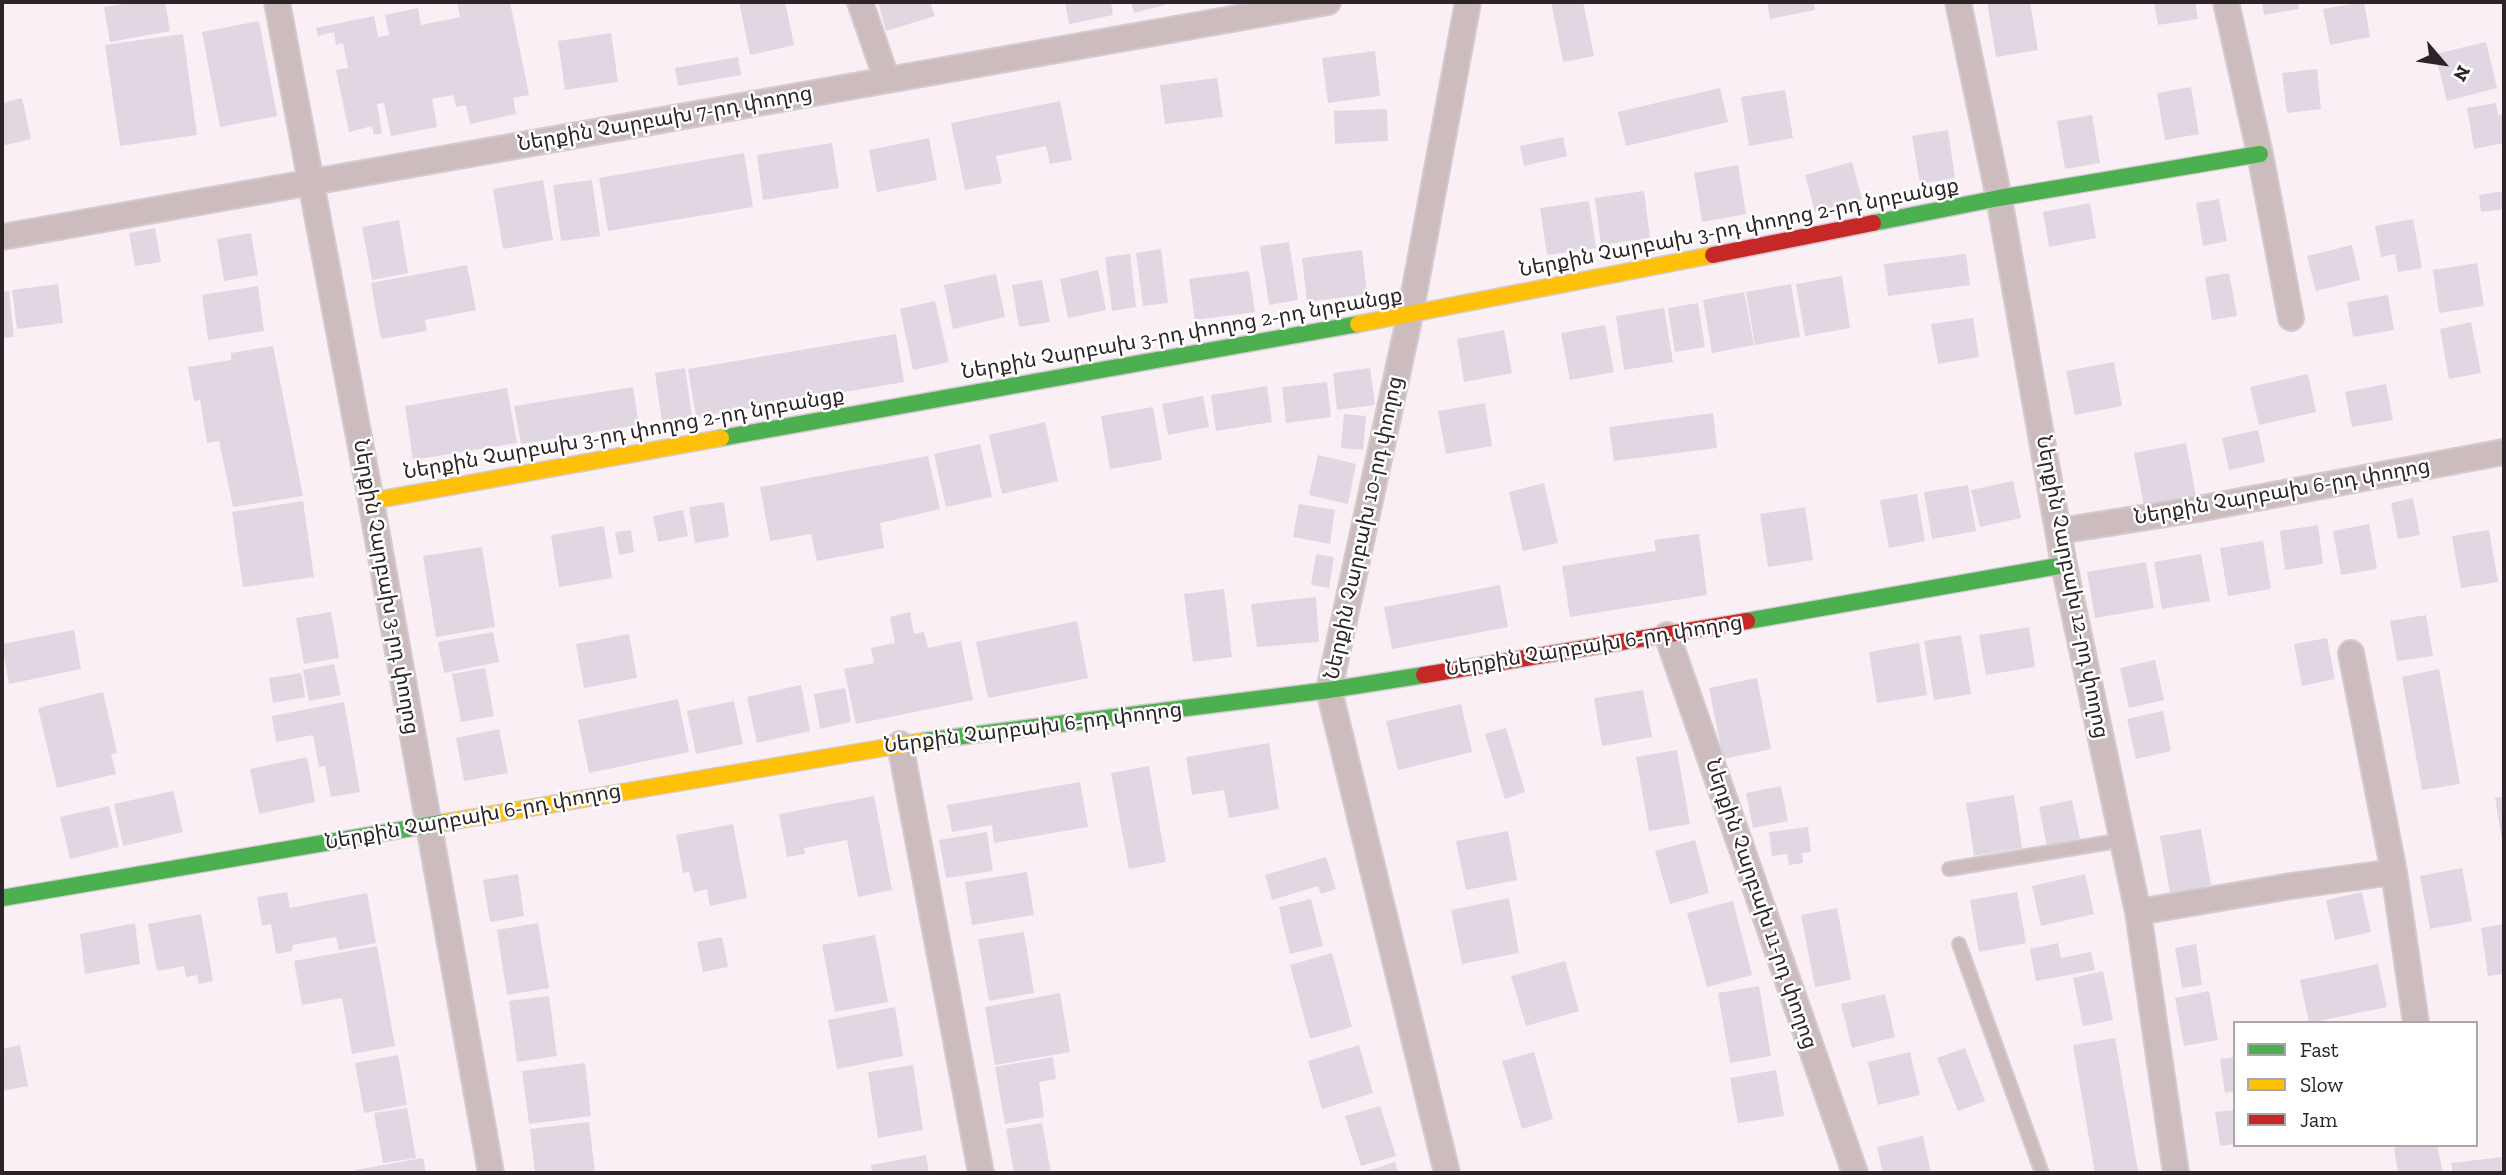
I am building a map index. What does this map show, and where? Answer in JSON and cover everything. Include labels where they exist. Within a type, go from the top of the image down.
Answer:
[{"type":"street","name":"Ներքին Չարբախ 3-րդ փողոց","points":[[277,2],[491,1173]]},
{"type":"street","points":[[860,2],[887,80]]},
{"type":"street","name":"Ներքին Չարբախ 7-րդ փողոց","points":[[2,237],[1328,2]]},
{"type":"street","name":"Ներքին Չարբախ 10-րդ փողոց","points":[[1447,1173],[1329,690],[1410,314],[1468,2]]},
{"type":"street","name":"Ներքին Չարբախ 12-րդ փողոց","points":[[1958,2],[1999,198],[2064,565],[2138,912],[2176,1173]]},
{"type":"street","points":[[2227,2],[2260,154],[2291,318]]},
{"type":"street","name":"Ներքին Չարբախ 3-րդ փողոց 2-րդ նրբանցք","points":[[370,501],[1410,314],[1999,198],[2260,154]]},
{"type":"street","name":"Ներքին Չարբախ 6-րդ փողոց","points":[[2059,531],[2198,509],[2504,452]]},
{"type":"street","name":"Ներքին Չարբախ 6-րդ փողոց","points":[[2,898],[900,744],[1329,690],[1667,635],[2064,565]]},
{"type":"street","name":"Ներքին Չարբախ 11-րդ փողոց","points":[[1667,635],[1855,1173]]},
{"type":"street","points":[[2351,653],[2393,872],[2416,1021]]},
{"type":"street","points":[[900,744],[981,1173]]},
{"type":"street","points":[[2138,912],[2393,872]]},
{"type":"lane","points":[[1949,869],[2123,841]]},
{"type":"lane","points":[[1959,944],[2042,1173]]},
{"type":"building","points":[[137,2],[165,2],[170,31],[110,42],[104,7]]},
{"type":"building","points":[[457,2],[510,2],[529,95],[513,98],[516,114],[470,124],[466,105],[456,107],[453,95],[432,99],[437,127],[391,136],[384,103],[377,104],[382,133],[374,135],[372,126],[349,132],[336,70],[348,68],[343,43],[336,45],[334,32],[318,36],[316,28],[374,16],[378,37],[389,35],[385,15],[418,8],[421,25],[460,17]]},
{"type":"building","points":[[739,2],[785,2],[794,45],[750,55]]},
{"type":"building","points":[[878,2],[930,2],[935,16],[886,31]]},
{"type":"building","points":[[1065,2],[1111,2],[1113,15],[1069,24]]},
{"type":"building","points":[[1131,2],[1164,2],[1165,5],[1134,13]]},
{"type":"building","points":[[1551,2],[1583,2],[1594,56],[1563,62]]},
{"type":"building","points":[[1767,2],[1814,2],[1815,10],[1770,19]]},
{"type":"building","points":[[1987,2],[2030,2],[2038,50],[1996,57]]},
{"type":"building","points":[[2154,2],[2195,2],[2198,19],[2158,25]]},
{"type":"building","points":[[2262,2],[2298,2],[2299,9],[2264,15]]},
{"type":"building","points":[[2364,2],[2370,37],[2330,45],[2323,9]]},
{"type":"building","points":[[259,21],[277,116],[220,127],[202,32]]},
{"type":"building","points":[[611,33],[618,82],[565,90],[558,41]]},
{"type":"building","points":[[183,34],[197,135],[120,146],[105,45]]},
{"type":"building","points":[[2486,42],[2497,88],[2447,101],[2435,54]]},
{"type":"building","points":[[1375,51],[1380,96],[1328,103],[1322,58]]},
{"type":"building","points":[[738,57],[741,75],[678,86],[675,68]]},
{"type":"building","points":[[2317,69],[2321,109],[2287,113],[2282,73]]},
{"type":"building","points":[[1217,78],[1223,117],[1165,124],[1160,85]]},
{"type":"building","points":[[2191,87],[2199,134],[2165,140],[2157,93]]},
{"type":"building","points":[[1720,88],[1728,122],[1626,146],[1618,112]]},
{"type":"building","points":[[1785,90],[1793,138],[1749,146],[1741,97]]},
{"type":"building","points":[[22,98],[31,139],[2,146],[2,103]]},
{"type":"building","points":[[1060,101],[1072,160],[1050,164],[1046,146],[996,156],[1002,183],[965,190],[951,123]]},
{"type":"building","points":[[2496,103],[2498,115],[2504,114],[2504,143],[2474,149],[2467,108]]},
{"type":"building","points":[[1387,109],[1388,141],[1335,144],[1334,111]]},
{"type":"building","points":[[2092,115],[2100,163],[2065,169],[2057,121]]},
{"type":"building","points":[[1948,130],[1955,178],[1920,184],[1912,136]]},
{"type":"building","points":[[1563,137],[1567,156],[1524,166],[1520,146]]},
{"type":"building","points":[[929,138],[937,180],[877,192],[869,150]]},
{"type":"building","points":[[832,143],[839,188],[763,200],[757,155]]},
{"type":"building","points":[[744,153],[753,207],[608,231],[599,178]]},
{"type":"building","points":[[1852,162],[1862,199],[1815,212],[1805,175]]},
{"type":"building","points":[[1738,165],[1746,214],[1702,222],[1694,173]]},
{"type":"building","points":[[543,180],[553,240],[503,249],[493,189]]},
{"type":"building","points":[[592,180],[600,236],[561,241],[553,185]]},
{"type":"building","points":[[1644,191],[1650,238],[1601,245],[1595,198]]},
{"type":"building","points":[[2504,191],[2504,209],[2481,212],[2479,195]]},
{"type":"building","points":[[2219,199],[2227,241],[2203,246],[2196,203]]},
{"type":"building","points":[[1589,201],[1596,248],[1547,255],[1540,208]]},
{"type":"building","points":[[2090,203],[2096,238],[2049,247],[2043,212]]},
{"type":"building","points":[[2413,219],[2422,268],[2398,272],[2395,254],[2381,257],[2375,226]]},
{"type":"building","points":[[399,220],[408,273],[372,280],[362,227]]},
{"type":"building","points":[[155,228],[161,262],[135,266],[129,233]]},
{"type":"building","points":[[251,233],[258,275],[224,281],[217,239]]},
{"type":"building","points":[[1289,242],[1298,300],[1269,305],[1260,246]]},
{"type":"building","points":[[2352,245],[2360,280],[2316,291],[2307,256]]},
{"type":"building","points":[[1161,249],[1168,303],[1143,306],[1136,253]]},
{"type":"building","points":[[1362,250],[1367,294],[1307,302],[1302,258]]},
{"type":"building","points":[[1130,254],[1136,307],[1112,311],[1105,257]]},
{"type":"building","points":[[1966,254],[1970,285],[1888,296],[1884,264]]},
{"type":"building","points":[[2477,263],[2484,306],[2439,313],[2433,270]]},
{"type":"building","points":[[467,265],[476,310],[425,320],[427,331],[381,339],[371,283]]},
{"type":"building","points":[[1098,270],[1106,310],[1068,318],[1060,279]]},
{"type":"building","points":[[1249,271],[1255,312],[1195,320],[1189,279]]},
{"type":"building","points":[[2229,273],[2237,316],[2212,320],[2205,277]]},
{"type":"building","points":[[996,274],[1005,317],[953,329],[944,285]]},
{"type":"building","points":[[1842,276],[1850,328],[1805,336],[1796,284]]},
{"type":"building","points":[[1042,280],[1050,322],[1019,327],[1012,285]]},
{"type":"building","points":[[58,284],[63,323],[17,329],[12,290]]},
{"type":"building","points":[[1791,284],[1800,337],[1755,345],[1746,292]]},
{"type":"building","points":[[258,286],[264,331],[208,340],[202,295]]},
{"type":"building","points":[[9,291],[14,337],[2,338],[2,292]]},
{"type":"building","points":[[1744,292],[1754,345],[1712,353],[1703,300]]},
{"type":"building","points":[[2388,295],[2394,330],[2353,337],[2347,302]]},
{"type":"building","points":[[935,301],[949,362],[913,370],[900,309]]},
{"type":"building","points":[[1698,303],[1705,347],[1675,352],[1668,308]]},
{"type":"building","points":[[1664,308],[1673,362],[1624,370],[1616,316]]},
{"type":"building","points":[[1973,318],[1979,357],[1938,364],[1931,324]]},
{"type":"building","points":[[2471,322],[2481,373],[2449,379],[2440,329]]},
{"type":"building","points":[[1605,325],[1614,372],[1570,380],[1561,333]]},
{"type":"building","points":[[1504,330],[1512,373],[1464,382],[1457,339]]},
{"type":"building","points":[[896,334],[904,382],[696,417],[688,369]]},
{"type":"building","points":[[273,346],[303,496],[233,507],[219,441],[207,443],[200,400],[194,401],[188,367],[231,360],[231,353]]},
{"type":"building","points":[[2114,362],[2122,406],[2075,415],[2066,371]]},
{"type":"building","points":[[685,368],[692,417],[662,422],[655,373]]},
{"type":"building","points":[[1370,368],[1375,405],[1337,410],[1333,373]]},
{"type":"building","points":[[2308,374],[2316,412],[2259,425],[2250,387]]},
{"type":"building","points":[[1327,382],[1331,417],[1286,423],[1282,387]]},
{"type":"building","points":[[2386,384],[2393,420],[2352,427],[2345,392]]},
{"type":"building","points":[[1267,386],[1272,422],[1216,431],[1211,395]]},
{"type":"building","points":[[633,387],[639,425],[521,444],[514,406]]},
{"type":"building","points":[[507,388],[517,443],[413,460],[405,406]]},
{"type":"building","points":[[1203,396],[1209,427],[1168,435],[1162,404]]},
{"type":"building","points":[[1485,403],[1492,446],[1446,454],[1438,411]]},
{"type":"building","points":[[1153,407],[1162,460],[1110,469],[1101,416]]},
{"type":"building","points":[[1713,413],[1717,448],[1614,461],[1609,427]]},
{"type":"building","points":[[1344,414],[1366,416],[1363,450],[1341,448]]},
{"type":"building","points":[[1045,422],[1058,481],[1002,494],[989,435]]},
{"type":"building","points":[[2258,430],[2265,462],[2229,470],[2222,438]]},
{"type":"building","points":[[2186,443],[2196,496],[2144,506],[2134,453]]},
{"type":"building","points":[[980,444],[992,497],[946,507],[934,454]]},
{"type":"building","points":[[1318,455],[1356,464],[1348,504],[1309,495]]},
{"type":"building","points":[[928,456],[940,509],[880,523],[884,548],[817,561],[811,534],[770,541],[760,487]]},
{"type":"building","points":[[2013,481],[2021,518],[1980,527],[1971,490]]},
{"type":"building","points":[[1544,483],[1558,543],[1523,551],[1509,492]]},
{"type":"building","points":[[1968,485],[1976,531],[1932,539],[1924,492]]},
{"type":"building","points":[[1917,494],[1925,541],[1889,548],[1880,500]]},
{"type":"building","points":[[2413,498],[2420,535],[2398,539],[2391,503]]},
{"type":"building","points":[[303,501],[314,577],[243,587],[232,512]]},
{"type":"building","points":[[724,502],[729,537],[695,543],[689,507]]},
{"type":"building","points":[[1299,504],[1335,510],[1330,544],[1293,537]]},
{"type":"building","points":[[1805,507],[1813,560],[1768,567],[1760,514]]},
{"type":"building","points":[[683,510],[688,536],[658,542],[653,516]]},
{"type":"building","points":[[2369,524],[2377,569],[2341,575],[2333,531]]},
{"type":"building","points":[[2318,525],[2323,564],[2285,570],[2280,531]]},
{"type":"building","points":[[604,526],[612,578],[559,587],[551,535]]},
{"type":"building","points":[[631,530],[634,552],[619,555],[615,532]]},
{"type":"building","points":[[2489,530],[2498,582],[2461,588],[2452,536]]},
{"type":"building","points":[[1699,534],[1707,595],[1570,617],[1562,566],[1656,551],[1654,540]]},
{"type":"building","points":[[2263,541],[2271,589],[2228,596],[2220,548]]},
{"type":"building","points":[[482,547],[495,627],[436,637],[423,556]]},
{"type":"building","points":[[1316,554],[1334,557],[1329,588],[1311,585]]},
{"type":"building","points":[[2201,554],[2210,601],[2162,609],[2154,562]]},
{"type":"building","points":[[2146,562],[2154,608],[2095,618],[2087,572]]},
{"type":"building","points":[[1500,585],[1508,627],[1392,649],[1384,607]]},
{"type":"building","points":[[1224,589],[1232,657],[1193,662],[1184,594]]},
{"type":"building","points":[[1316,597],[1319,642],[1257,647],[1251,604]]},
{"type":"building","points":[[331,612],[339,658],[304,664],[296,618]]},
{"type":"building","points":[[910,612],[914,634],[924,632],[928,648],[961,641],[973,700],[856,724],[844,669],[874,663],[871,648],[895,643],[890,617]]},
{"type":"building","points":[[2426,615],[2433,656],[2397,661],[2390,621]]},
{"type":"building","points":[[1077,621],[1088,678],[988,698],[976,642]]},
{"type":"building","points":[[2029,627],[2035,667],[1986,675],[1979,635]]},
{"type":"building","points":[[74,630],[81,669],[9,684],[2,644]]},
{"type":"building","points":[[493,632],[499,662],[444,673],[438,642]]},
{"type":"building","points":[[629,634],[637,678],[584,688],[576,644]]},
{"type":"building","points":[[1961,635],[1971,694],[1934,700],[1924,641]]},
{"type":"building","points":[[2327,638],[2335,679],[2302,686],[2294,644]]},
{"type":"building","points":[[1919,643],[1927,695],[1877,703],[1869,652]]},
{"type":"building","points":[[2155,660],[2164,700],[2129,708],[2120,668]]},
{"type":"building","points":[[334,664],[341,695],[309,701],[303,670]]},
{"type":"building","points":[[485,668],[494,716],[461,722],[452,674]]},
{"type":"building","points":[[2439,669],[2460,784],[2422,790],[2402,677]]},
{"type":"building","points":[[301,673],[305,697],[273,703],[269,678]]},
{"type":"building","points":[[1757,678],[1771,749],[1723,759],[1709,688]]},
{"type":"building","points":[[801,685],[810,731],[757,743],[747,697]]},
{"type":"building","points":[[845,688],[851,722],[820,729],[814,694]]},
{"type":"building","points":[[1643,690],[1652,737],[1602,746],[1594,698]]},
{"type":"building","points":[[103,692],[117,753],[111,754],[116,774],[57,788],[38,708]]},
{"type":"building","points":[[678,699],[689,752],[589,773],[578,720]]},
{"type":"building","points":[[734,701],[743,744],[696,754],[687,711]]},
{"type":"building","points":[[344,702],[360,792],[331,797],[325,766],[319,767],[313,735],[276,742],[272,716]]},
{"type":"building","points":[[1461,704],[1472,752],[1398,770],[1386,721]]},
{"type":"building","points":[[2163,711],[2171,751],[2136,759],[2127,719]]},
{"type":"building","points":[[1506,728],[1525,792],[1505,799],[1485,734]]},
{"type":"building","points":[[499,729],[508,773],[464,781],[456,738]]},
{"type":"building","points":[[1269,743],[1279,809],[1229,818],[1224,790],[1192,795],[1186,757]]},
{"type":"building","points":[[1677,750],[1690,824],[1649,831],[1636,757]]},
{"type":"building","points":[[307,757],[315,802],[259,814],[250,769]]},
{"type":"building","points":[[1149,766],[1166,862],[1129,869],[1111,773]]},
{"type":"building","points":[[1080,782],[1088,827],[994,843],[992,825],[952,832],[947,805]]},
{"type":"building","points":[[1781,786],[1788,821],[1753,828],[1746,793]]},
{"type":"building","points":[[173,791],[183,832],[123,846],[114,804]]},
{"type":"building","points":[[2014,795],[2022,848],[1974,856],[1966,803]]},
{"type":"building","points":[[874,796],[892,890],[858,897],[847,840],[804,848],[805,854],[787,857],[779,814]]},
{"type":"building","points":[[2504,796],[2504,846],[2503,846],[2495,798]]},
{"type":"building","points":[[2072,800],[2080,839],[2047,846],[2039,807]]},
{"type":"building","points":[[109,806],[119,847],[70,859],[60,817]]},
{"type":"building","points":[[733,824],[747,898],[710,906],[707,889],[694,892],[689,872],[683,873],[676,835]]},
{"type":"building","points":[[1808,827],[1811,852],[1802,853],[1803,863],[1789,865],[1787,854],[1772,856],[1769,832]]},
{"type":"building","points":[[2201,829],[2211,885],[2170,893],[2160,836]]},
{"type":"building","points":[[1508,831],[1517,880],[1466,890],[1456,841]]},
{"type":"building","points":[[987,832],[993,871],[946,878],[939,840]]},
{"type":"building","points":[[1695,840],[1709,893],[1670,904],[1655,851]]},
{"type":"building","points":[[1326,857],[1336,889],[1321,894],[1318,886],[1272,900],[1265,875]]},
{"type":"building","points":[[2462,868],[2472,921],[2430,929],[2420,876]]},
{"type":"building","points":[[1027,872],[1034,915],[972,925],[965,882]]},
{"type":"building","points":[[518,874],[524,916],[490,922],[483,880]]},
{"type":"building","points":[[2085,874],[2094,914],[2041,926],[2032,886]]},
{"type":"building","points":[[287,892],[290,908],[367,893],[376,943],[339,950],[336,937],[293,945],[292,951],[276,954],[271,924],[262,926],[257,897]]},
{"type":"building","points":[[2017,892],[2026,943],[1979,952],[1970,900]]},
{"type":"building","points":[[2362,892],[2371,932],[2335,940],[2326,900]]},
{"type":"building","points":[[1509,898],[1519,953],[1462,964],[1451,910]]},
{"type":"building","points":[[1311,899],[1323,946],[1290,954],[1279,907]]},
{"type":"building","points":[[1733,901],[1752,975],[1707,987],[1687,913]]},
{"type":"building","points":[[1837,908],[1851,980],[1815,987],[1801,915]]},
{"type":"building","points":[[201,914],[213,981],[199,984],[197,975],[186,977],[184,966],[157,971],[148,924]]},
{"type":"building","points":[[135,923],[140,964],[85,974],[80,934]]},
{"type":"building","points":[[538,923],[549,988],[507,995],[497,930]]},
{"type":"building","points":[[2504,924],[2504,974],[2488,976],[2481,928]]},
{"type":"building","points":[[1024,932],[1034,993],[989,1001],[978,939]]},
{"type":"building","points":[[875,935],[888,1002],[835,1012],[822,945]]},
{"type":"building","points":[[722,937],[728,967],[703,972],[697,942]]},
{"type":"building","points":[[2058,943],[2061,958],[2091,952],[2095,970],[2036,981],[2030,949]]},
{"type":"building","points":[[2196,944],[2202,985],[2182,988],[2175,948]]},
{"type":"building","points":[[377,946],[395,1046],[352,1054],[342,998],[302,1005],[294,961]]},
{"type":"building","points":[[1332,953],[1352,1027],[1310,1039],[1290,965]]},
{"type":"building","points":[[1565,961],[1579,1011],[1526,1026],[1511,976]]},
{"type":"building","points":[[2378,964],[2387,1007],[2309,1021],[2300,980]]},
{"type":"building","points":[[2103,971],[2113,1020],[2083,1026],[2073,978]]},
{"type":"building","points":[[1759,986],[1771,1056],[1730,1063],[1718,993]]},
{"type":"building","points":[[2209,991],[2218,1040],[2184,1046],[2175,998]]},
{"type":"building","points":[[1060,993],[1070,1052],[995,1065],[985,1007]]},
{"type":"building","points":[[1885,994],[1895,1037],[1852,1048],[1841,1004]]},
{"type":"building","points":[[549,996],[557,1056],[517,1062],[509,1001]]},
{"type":"building","points":[[895,1007],[903,1056],[837,1069],[828,1020]]},
{"type":"building","points":[[2115,1038],[2138,1171],[2095,1173],[2073,1045]]},
{"type":"building","points":[[20,1045],[28,1086],[2,1091],[2,1049]]},
{"type":"building","points":[[1359,1045],[1373,1093],[1322,1109],[1308,1061]]},
{"type":"building","points":[[1965,1048],[1985,1101],[1958,1111],[1937,1058]]},
{"type":"building","points":[[1534,1052],[1553,1119],[1522,1129],[1502,1061]]},
{"type":"building","points":[[1910,1052],[1920,1095],[1878,1105],[1868,1062]]},
{"type":"building","points":[[398,1055],[407,1105],[364,1113],[355,1063]]},
{"type":"building","points":[[1053,1057],[1056,1079],[1039,1082],[1044,1117],[1005,1124],[995,1067]]},
{"type":"building","points":[[2233,1057],[2233,1091],[2225,1093],[2220,1059]]},
{"type":"building","points":[[585,1063],[591,1116],[529,1124],[522,1071]]},
{"type":"building","points":[[913,1065],[923,1130],[878,1138],[868,1072]]},
{"type":"building","points":[[1776,1070],[1784,1116],[1738,1123],[1730,1078]]},
{"type":"building","points":[[1380,1106],[1396,1156],[1361,1166],[1345,1116]]},
{"type":"building","points":[[407,1108],[416,1158],[383,1163],[374,1113]]},
{"type":"building","points":[[2233,1110],[2233,1144],[2220,1146],[2215,1112]]},
{"type":"building","points":[[589,1122],[595,1173],[535,1173],[530,1129]]},
{"type":"building","points":[[1042,1123],[1051,1173],[1014,1173],[1006,1129]]},
{"type":"building","points":[[1923,1136],[1931,1173],[1883,1173],[1877,1147]]},
{"type":"building","points":[[2437,1147],[2443,1173],[2398,1173],[2394,1148]]},
{"type":"building","points":[[926,1155],[929,1173],[872,1173],[871,1165]]},
{"type":"building","points":[[2503,1157],[2504,1173],[2453,1173],[2451,1163]]},
{"type":"building","points":[[423,1158],[426,1173],[356,1173],[355,1170]]},
{"type":"building","points":[[1395,1162],[1398,1173],[1361,1173]]},
{"type":"traffic: fast","points":[[1873,223],[1999,198],[2260,154]]},
{"type":"traffic: fast","points":[[721,438],[1358,324]]},
{"type":"traffic: fast","points":[[1747,621],[2064,565]]},
{"type":"traffic: fast","points":[[924,741],[1329,690],[1424,675]]},
{"type":"traffic: fast","points":[[2,898],[447,822]]},
{"type":"traffic: slow","points":[[1358,324],[1713,255]]},
{"type":"traffic: slow","points":[[371,501],[721,438]]},
{"type":"traffic: slow","points":[[447,822],[924,741]]},
{"type":"traffic: jam","points":[[1713,255],[1873,223]]},
{"type":"traffic: jam","points":[[1424,675],[1747,621]]}]
